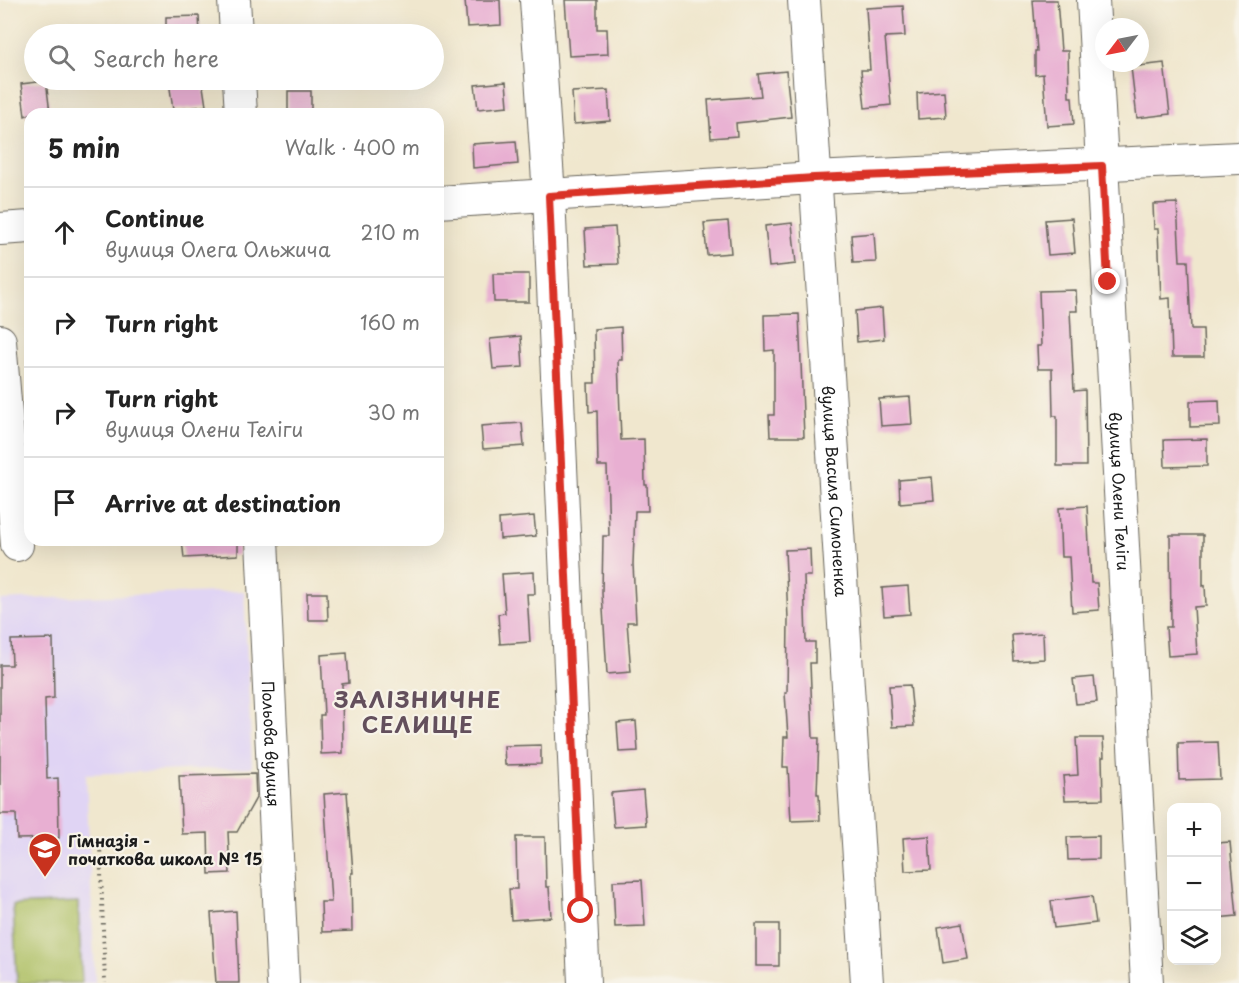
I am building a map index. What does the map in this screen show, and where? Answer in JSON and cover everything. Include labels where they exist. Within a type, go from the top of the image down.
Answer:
[{"type":"street","points":[[234,0],[235,24]]},
{"type":"street","points":[[536,0],[549,196],[584,983]]},
{"type":"street","name":"вулиця Василя Симоненка","points":[[804,0],[867,983]]},
{"type":"street","name":"вулиця Олени Теліги","points":[[1093,0],[1148,983]]},
{"type":"street","points":[[240,90],[241,108]]},
{"type":"street","points":[[444,202],[814,178],[1239,158]]},
{"type":"street","points":[[0,230],[24,228]]},
{"type":"street","points":[[0,341],[16,545]]},
{"type":"street","name":"Польова вулиця","points":[[262,546],[283,983]]},
{"type":"path","points":[[100,844],[105,983]]},
{"type":"shaded area","name":"Гімназія - початкова школа № 15","points":[[244,591],[252,767],[86,774],[95,983],[0,983],[0,600]]},
{"type":"green space","points":[[78,902],[82,983],[17,983],[13,905]]},
{"type":"building","points":[[465,0],[500,0],[501,25],[467,27]]},
{"type":"building","points":[[565,0],[597,0],[597,29],[607,29],[608,54],[569,56]]},
{"type":"building","points":[[1033,0],[1057,0],[1061,51],[1068,51],[1069,97],[1072,97],[1074,124],[1047,126],[1043,74],[1035,75],[1035,51],[1037,51]]},
{"type":"building","points":[[903,6],[905,36],[885,37],[891,105],[865,108],[861,70],[870,70],[866,8]]},
{"type":"building","points":[[199,16],[199,24],[166,24],[166,17]]},
{"type":"building","points":[[1164,63],[1170,114],[1137,118],[1132,72],[1149,72],[1149,65]]},
{"type":"building","points":[[786,71],[791,117],[736,123],[737,136],[711,138],[708,100],[761,96],[758,74]]},
{"type":"building","points":[[506,82],[508,106],[478,109],[475,85]]},
{"type":"building","points":[[21,84],[24,84],[24,90],[47,90],[49,108],[24,108]]},
{"type":"building","points":[[170,90],[204,90],[206,106],[173,108]]},
{"type":"building","points":[[608,90],[610,121],[574,124],[572,92]]},
{"type":"building","points":[[288,91],[311,91],[311,108],[288,108]]},
{"type":"building","points":[[944,91],[946,117],[918,119],[917,93]]},
{"type":"building","points":[[516,141],[518,164],[473,168],[472,144]]},
{"type":"building","points":[[1177,203],[1180,261],[1188,261],[1191,329],[1203,329],[1204,357],[1172,357],[1170,298],[1161,299],[1158,229],[1154,229],[1153,204]]},
{"type":"building","points":[[1072,218],[1075,253],[1048,255],[1045,220]]},
{"type":"building","points":[[728,221],[731,253],[707,255],[704,223]]},
{"type":"building","points":[[792,223],[796,264],[769,267],[765,226]]},
{"type":"building","points":[[615,227],[618,264],[587,265],[585,229]]},
{"type":"building","points":[[874,233],[876,262],[853,263],[851,235]]},
{"type":"building","points":[[493,274],[529,274],[529,302],[494,302]]},
{"type":"building","points":[[1076,290],[1077,311],[1070,311],[1074,391],[1085,390],[1086,466],[1057,466],[1057,416],[1053,416],[1052,369],[1038,369],[1037,346],[1041,346],[1039,291]]},
{"type":"building","points":[[882,308],[884,339],[857,342],[855,311]]},
{"type":"building","points":[[799,314],[804,437],[770,437],[769,415],[774,415],[774,350],[765,351],[764,315]]},
{"type":"building","points":[[621,327],[622,360],[618,360],[621,440],[644,439],[648,511],[635,511],[633,564],[636,622],[627,622],[631,672],[607,674],[602,593],[603,536],[609,536],[607,466],[598,466],[597,411],[589,412],[588,383],[595,383],[594,329]]},
{"type":"building","points":[[521,336],[523,367],[493,369],[490,339]]},
{"type":"building","points":[[910,397],[912,424],[881,426],[879,399]]},
{"type":"building","points":[[1219,400],[1220,426],[1190,427],[1190,401]]},
{"type":"building","points":[[522,423],[524,446],[483,449],[481,426]]},
{"type":"building","points":[[1207,439],[1207,466],[1165,467],[1164,440]]},
{"type":"building","points":[[932,477],[934,500],[900,503],[899,480]]},
{"type":"building","points":[[1087,506],[1091,583],[1097,583],[1099,610],[1072,612],[1069,557],[1061,557],[1059,508]]},
{"type":"building","points":[[534,516],[536,536],[500,539],[499,519]]},
{"type":"building","points":[[1170,535],[1203,535],[1203,586],[1205,585],[1206,606],[1194,607],[1197,654],[1168,656],[1166,627],[1171,627]]},
{"type":"building","points":[[183,546],[238,546],[238,555],[184,558]]},
{"type":"building","points":[[810,549],[811,576],[804,576],[806,642],[815,642],[815,663],[810,663],[813,738],[819,738],[817,794],[819,794],[820,820],[791,821],[788,767],[783,767],[784,737],[788,737],[785,693],[787,693],[788,619],[785,550]]},
{"type":"building","points":[[534,572],[535,594],[527,594],[530,642],[500,644],[498,614],[505,613],[502,574]]},
{"type":"building","points":[[908,586],[910,614],[884,616],[882,588]]},
{"type":"building","points":[[307,593],[327,593],[328,620],[308,620]]},
{"type":"building","points":[[1043,633],[1044,659],[1014,661],[1012,635]]},
{"type":"building","points":[[53,639],[54,698],[45,699],[47,779],[58,778],[59,838],[17,839],[16,814],[0,814],[0,665],[12,665],[11,640]]},
{"type":"building","points":[[347,653],[349,683],[342,684],[343,753],[321,754],[320,715],[324,715],[321,655]]},
{"type":"building","points":[[1094,677],[1097,702],[1076,704],[1073,679]]},
{"type":"building","points":[[910,685],[914,726],[892,727],[889,686]]},
{"type":"building","points":[[636,721],[638,751],[619,752],[617,723]]},
{"type":"building","points":[[1076,738],[1103,738],[1103,799],[1065,800],[1063,776],[1078,775]]},
{"type":"building","points":[[1218,742],[1220,779],[1179,780],[1178,743]]},
{"type":"building","points":[[541,745],[541,764],[505,765],[504,746]]},
{"type":"building","points":[[255,774],[256,798],[237,832],[228,832],[230,873],[209,874],[208,833],[182,834],[179,776]]},
{"type":"building","points":[[643,790],[646,825],[614,827],[611,793]]},
{"type":"building","points":[[347,792],[353,873],[351,873],[352,931],[322,932],[321,902],[331,902],[324,794]]},
{"type":"building","points":[[929,836],[931,870],[905,871],[903,838]]},
{"type":"building","points":[[1099,836],[1099,859],[1068,860],[1067,837]]},
{"type":"building","points":[[516,837],[545,837],[546,887],[549,887],[551,917],[511,920],[509,889],[517,889]]},
{"type":"building","points":[[1230,842],[1237,916],[1221,918],[1221,843]]},
{"type":"building","points":[[642,880],[645,926],[615,927],[613,881]]},
{"type":"building","points":[[1092,896],[1096,923],[1054,928],[1051,901]]},
{"type":"building","points":[[236,911],[239,983],[216,983],[211,913]]},
{"type":"building","points":[[962,923],[968,959],[943,963],[938,927]]},
{"type":"building","points":[[756,924],[779,924],[779,966],[756,966]]},
{"type":"place","name":"Гімназія - початкова школа № 15","points":[[45,878]]},
{"type":"district","name":"ЗАЛІЗНИЧНЕ СЕЛИЩЕ","points":[[418,710]]},
{"type":"route","points":[[581,911],[549,196],[814,178],[1102,166],[1108,282]]}]
